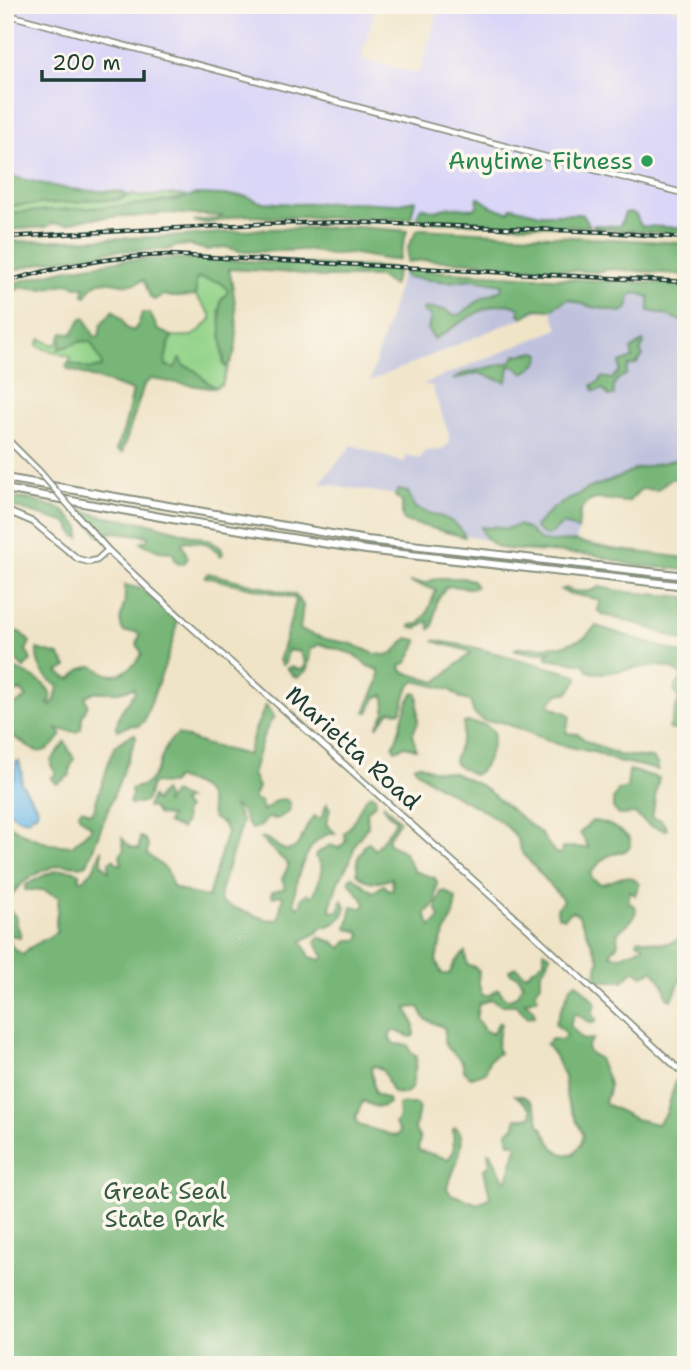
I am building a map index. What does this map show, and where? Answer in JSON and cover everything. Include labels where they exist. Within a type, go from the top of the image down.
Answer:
[{"type":"highway","points":[[5,478],[367,540],[686,576]]},
{"type":"highway","points":[[5,489],[378,552],[686,586]]},
{"type":"street","points":[[5,13],[686,194]]},
{"type":"street","name":"Marietta Road","points":[[5,437],[39,471],[108,550],[529,930],[686,1076]]},
{"type":"street","points":[[5,510],[33,522],[78,559],[93,562],[108,550]]},
{"type":"shaded area","points":[[5,5],[376,5],[361,58],[419,74],[440,5],[663,5],[686,14],[686,229],[194,206],[51,189],[5,177]]},
{"type":"shaded area","points":[[403,270],[655,294],[686,314],[686,465],[584,499],[575,547],[504,545],[407,519],[409,497],[320,483],[352,445],[404,463],[407,455],[420,459],[425,451],[441,450],[449,444],[449,434],[433,386],[423,384],[558,329],[550,306],[370,381]]},
{"type":"green space","points":[[10,176],[66,188],[117,191],[127,195],[115,199],[5,206],[5,178]]},
{"type":"green space","points":[[135,194],[137,197],[189,197],[124,206],[5,213],[5,206],[89,200],[114,201]]},
{"type":"green space","points":[[196,194],[246,196],[260,202],[296,204],[396,204],[415,200],[411,218],[408,219],[268,218],[244,215],[201,223],[194,221],[218,219],[222,216],[166,213],[84,219],[67,224],[53,223],[46,227],[5,230],[5,213],[124,206],[179,200]]},
{"type":"green space","points":[[478,197],[491,206],[508,212],[512,207],[540,214],[583,214],[590,227],[431,222],[417,217],[421,207],[435,211],[449,207],[474,209]]},
{"type":"green space","points":[[625,213],[636,215],[641,226],[686,228],[686,234],[594,228],[593,225],[620,226]]},
{"type":"green space","points":[[358,227],[407,231],[399,259],[349,253],[330,255],[311,250],[244,252],[225,247],[206,250],[190,245],[167,250],[108,251],[5,272],[5,242]]},
{"type":"green space","points":[[420,229],[686,243],[686,275],[611,269],[597,272],[515,267],[475,262],[407,262],[408,247]]},
{"type":"green space","points":[[186,258],[392,268],[397,272],[393,286],[380,277],[321,277],[229,269],[237,336],[232,360],[226,367],[220,305],[228,290],[220,282],[198,278],[196,296],[163,295],[154,300],[150,297],[144,280],[134,284],[102,282],[91,288],[86,296],[83,294],[85,287],[76,287],[70,283],[42,289],[22,287],[12,292],[5,291],[5,285],[63,270],[124,260]]},
{"type":"green space","points":[[415,270],[686,284],[686,323],[649,311],[649,297],[638,293],[630,295],[628,308],[621,312],[568,299],[549,310],[536,309],[523,317],[519,314],[520,309],[500,305],[476,313],[434,339],[428,330],[431,316],[423,311],[424,308],[445,310],[454,315],[461,314],[482,298],[501,290],[503,284],[472,279],[449,282],[406,277],[404,273]]},
{"type":"green space","points":[[199,278],[220,282],[228,290],[219,311],[223,361],[224,366],[228,367],[222,384],[214,388],[190,368],[171,369],[164,362],[172,336],[194,335],[211,319],[211,315],[196,296],[196,280]]},
{"type":"green space","points":[[113,310],[126,328],[133,331],[142,313],[150,313],[158,330],[172,336],[166,366],[175,368],[181,359],[184,366],[194,370],[215,387],[151,379],[144,385],[122,453],[116,450],[133,391],[68,369],[68,363],[90,369],[101,367],[91,342],[82,341],[59,349],[63,333],[72,334],[85,317],[94,336],[99,337],[101,325]]},
{"type":"green space","points":[[60,338],[62,341],[59,349],[82,341],[91,342],[103,365],[90,369],[68,363],[71,358],[69,356],[37,345],[41,339],[53,345],[58,343]]},
{"type":"green space","points":[[643,341],[640,351],[643,356],[636,364],[628,366],[626,375],[617,380],[614,395],[609,396],[603,389],[594,391],[592,385],[602,377],[612,379],[620,371],[620,363],[633,358],[631,350]]},
{"type":"green space","points":[[537,352],[541,354],[539,361],[523,373],[516,367],[509,366],[507,382],[478,373],[453,380],[462,374],[511,362],[516,355]]},
{"type":"green space","points":[[686,457],[686,479],[670,479],[657,490],[641,489],[628,502],[594,499],[584,506],[580,513],[578,530],[562,525],[545,536],[535,528],[553,508],[592,487],[636,469]]},
{"type":"green space","points":[[398,490],[408,492],[415,508],[450,521],[465,537],[404,521],[402,502],[395,496]]},
{"type":"green space","points":[[5,498],[28,499],[61,509],[80,527],[80,538],[75,536],[68,523],[9,506]]},
{"type":"green space","points":[[79,510],[150,523],[209,540],[221,548],[223,554],[220,556],[206,543],[185,541],[182,544],[188,558],[179,564],[173,552],[159,551],[141,543],[148,539],[148,536],[114,532],[99,535]]},
{"type":"green space","points":[[519,525],[539,540],[549,542],[574,541],[612,549],[686,558],[686,570],[633,565],[595,555],[505,549],[490,542],[481,527],[495,526],[505,529]]},
{"type":"green space","points":[[208,573],[295,595],[303,605],[300,630],[326,639],[386,655],[393,653],[408,638],[417,640],[407,663],[400,668],[404,672],[436,682],[471,653],[433,640],[473,647],[577,675],[578,678],[569,692],[559,694],[549,703],[553,708],[570,716],[566,733],[578,734],[586,741],[619,755],[652,758],[658,765],[658,770],[620,763],[597,753],[557,744],[502,722],[484,721],[474,714],[470,701],[462,699],[450,690],[415,681],[408,688],[401,712],[390,711],[377,727],[385,712],[384,695],[377,697],[368,712],[365,712],[379,681],[379,670],[368,666],[353,654],[320,644],[311,649],[307,670],[298,677],[294,676],[287,668],[303,669],[305,663],[300,652],[288,650],[285,663],[282,665],[279,661],[296,601],[294,598],[205,577]]},
{"type":"green space","points":[[438,578],[473,580],[476,587],[446,587],[437,601],[433,626],[430,629],[428,621],[416,629],[410,627],[419,624],[427,613],[436,590],[409,582],[425,583]]},
{"type":"green space","points":[[125,585],[142,589],[176,617],[170,651],[144,721],[138,726],[131,725],[118,730],[116,727],[120,713],[135,692],[134,688],[118,692],[94,692],[85,697],[88,705],[82,717],[81,729],[76,732],[57,729],[62,735],[45,750],[36,751],[5,732],[5,704],[14,705],[27,697],[21,690],[5,698],[5,663],[47,688],[50,706],[55,701],[58,686],[42,670],[37,649],[59,655],[67,667],[58,672],[71,679],[82,669],[92,666],[108,674],[118,674],[128,670],[139,658],[142,654],[137,644],[140,634],[124,632],[121,625]]},
{"type":"green space","points":[[599,587],[686,597],[686,642],[642,625],[604,615],[598,611],[600,601],[561,590],[566,588],[587,591]]},
{"type":"green space","points":[[596,626],[686,655],[686,732],[669,729],[679,699],[674,690],[682,677],[674,670],[664,666],[651,666],[598,673],[588,671],[585,664],[547,658],[546,655],[551,651],[532,653],[515,650],[562,646],[584,638]]},
{"type":"green space","points":[[5,628],[21,633],[30,642],[26,650],[31,660],[24,668],[15,660],[5,658]]},
{"type":"green space","points":[[414,693],[418,697],[418,721],[413,734],[416,749],[405,746],[395,750],[393,746]]},
{"type":"green space","name":"Great Seal State Park","points":[[266,705],[274,717],[263,737],[252,774],[258,787],[253,799],[261,802],[263,811],[277,800],[285,799],[290,803],[289,812],[277,819],[267,818],[261,826],[252,829],[241,810],[234,806],[242,822],[220,892],[221,903],[265,919],[278,920],[283,896],[271,895],[272,892],[285,888],[282,879],[289,865],[260,838],[268,839],[285,850],[294,848],[311,819],[315,816],[321,818],[327,804],[330,809],[326,824],[335,833],[317,841],[304,859],[294,903],[298,907],[301,905],[302,897],[308,893],[311,897],[314,894],[320,879],[322,869],[316,854],[330,845],[339,848],[346,841],[344,833],[371,794],[376,803],[367,811],[368,826],[356,842],[330,908],[331,912],[339,911],[342,900],[346,907],[345,912],[337,922],[320,928],[302,941],[310,957],[321,960],[324,957],[315,942],[318,937],[341,948],[349,940],[361,937],[358,931],[347,929],[352,907],[362,908],[365,905],[350,884],[352,876],[373,892],[384,885],[389,890],[393,889],[392,878],[374,882],[365,880],[357,873],[358,858],[365,844],[369,842],[375,850],[395,823],[395,819],[387,813],[383,804],[400,821],[388,839],[389,844],[404,852],[414,871],[435,878],[437,882],[435,903],[425,914],[431,927],[440,918],[436,907],[441,892],[445,891],[456,899],[453,917],[441,941],[436,960],[442,974],[449,974],[455,962],[465,952],[467,965],[479,971],[478,981],[482,995],[490,995],[498,989],[506,999],[510,999],[517,995],[523,984],[518,976],[509,970],[516,967],[527,974],[544,961],[544,951],[550,955],[541,972],[541,984],[535,991],[538,998],[524,1002],[533,1009],[535,1016],[528,1017],[516,1005],[501,1005],[491,999],[479,1004],[476,1018],[484,1030],[492,1034],[499,1022],[501,1023],[497,1046],[499,1053],[489,1060],[486,1072],[471,1077],[464,1071],[462,1061],[447,1047],[444,1040],[445,1028],[425,1019],[419,1007],[407,1008],[414,1025],[414,1035],[411,1037],[393,1030],[389,1037],[394,1044],[408,1045],[411,1053],[417,1057],[412,1087],[406,1094],[394,1093],[384,1073],[373,1066],[371,1069],[375,1093],[388,1099],[389,1103],[379,1107],[363,1101],[355,1118],[358,1125],[396,1136],[400,1132],[395,1124],[399,1117],[398,1106],[417,1104],[419,1107],[415,1130],[420,1139],[418,1150],[448,1159],[454,1151],[455,1127],[460,1132],[461,1147],[447,1189],[451,1194],[478,1204],[490,1197],[484,1169],[490,1165],[488,1152],[503,1178],[507,1180],[517,1147],[515,1143],[509,1143],[507,1132],[515,1126],[516,1118],[532,1116],[531,1108],[515,1095],[530,1100],[533,1104],[539,1124],[552,1145],[560,1153],[573,1154],[581,1144],[583,1134],[567,1101],[564,1077],[555,1056],[546,1044],[552,1039],[561,1040],[566,1036],[555,1024],[571,986],[576,982],[596,1003],[592,1014],[597,1019],[590,1023],[576,1013],[570,1026],[583,1040],[593,1039],[587,1046],[591,1054],[599,1058],[608,1079],[606,1104],[635,1119],[657,1124],[666,1114],[676,1080],[686,1081],[686,1365],[5,1365],[5,822],[24,834],[49,844],[72,846],[91,829],[79,812],[82,809],[90,813],[94,811],[112,751],[120,742],[135,734],[136,738],[87,864],[60,865],[44,870],[13,893],[8,909],[16,917],[21,935],[9,936],[12,947],[23,955],[28,949],[57,932],[59,897],[43,890],[25,890],[26,885],[59,870],[80,873],[79,879],[83,880],[93,870],[102,849],[102,864],[109,871],[109,862],[113,859],[122,864],[122,838],[130,847],[139,849],[140,837],[144,838],[148,845],[147,854],[167,870],[173,887],[208,897],[227,832],[224,825],[212,817],[207,794],[199,786],[175,778],[171,784],[152,783],[146,801],[132,805],[129,802],[131,789],[145,784],[152,777],[168,744],[178,734],[204,744],[248,755],[254,732]]},
{"type":"green space","points":[[464,723],[485,725],[494,732],[486,762],[474,775],[455,764],[454,760]]},
{"type":"green space","points":[[65,742],[74,759],[70,775],[57,784],[51,778],[56,774],[51,761]]},
{"type":"green space","points":[[418,764],[432,770],[454,773],[482,786],[540,833],[556,854],[561,854],[562,848],[565,847],[589,848],[580,833],[592,821],[608,824],[626,835],[630,839],[630,847],[605,857],[590,874],[593,880],[601,884],[630,877],[639,884],[635,895],[630,891],[628,901],[636,908],[634,916],[617,934],[618,944],[611,955],[621,956],[643,947],[637,942],[639,939],[660,943],[675,941],[680,937],[686,922],[686,974],[683,975],[672,1000],[667,998],[664,986],[653,970],[643,976],[634,970],[623,981],[597,981],[599,959],[578,914],[572,911],[564,918],[558,916],[557,909],[563,900],[523,853],[512,833],[490,815],[426,778],[414,766]]},
{"type":"green space","points":[[629,770],[659,778],[652,818],[661,820],[666,830],[650,826],[635,814],[619,815],[613,808],[613,800],[618,790],[627,788]]},
{"type":"green space","points":[[163,791],[166,796],[165,804],[173,793],[187,799],[181,802],[187,809],[181,829],[167,823],[170,816],[158,815],[153,808],[147,807],[152,797],[155,801]]},
{"type":"water","points":[[19,761],[21,783],[38,809],[28,820],[18,818],[5,809],[5,782],[14,778],[16,762]]},
{"type":"railway","points":[[5,237],[347,222],[608,232],[686,238]]},
{"type":"railway","points":[[5,282],[86,263],[169,255],[686,282]]},
{"type":"place","name":"Anytime Fitness","points":[[647,161]]}]
